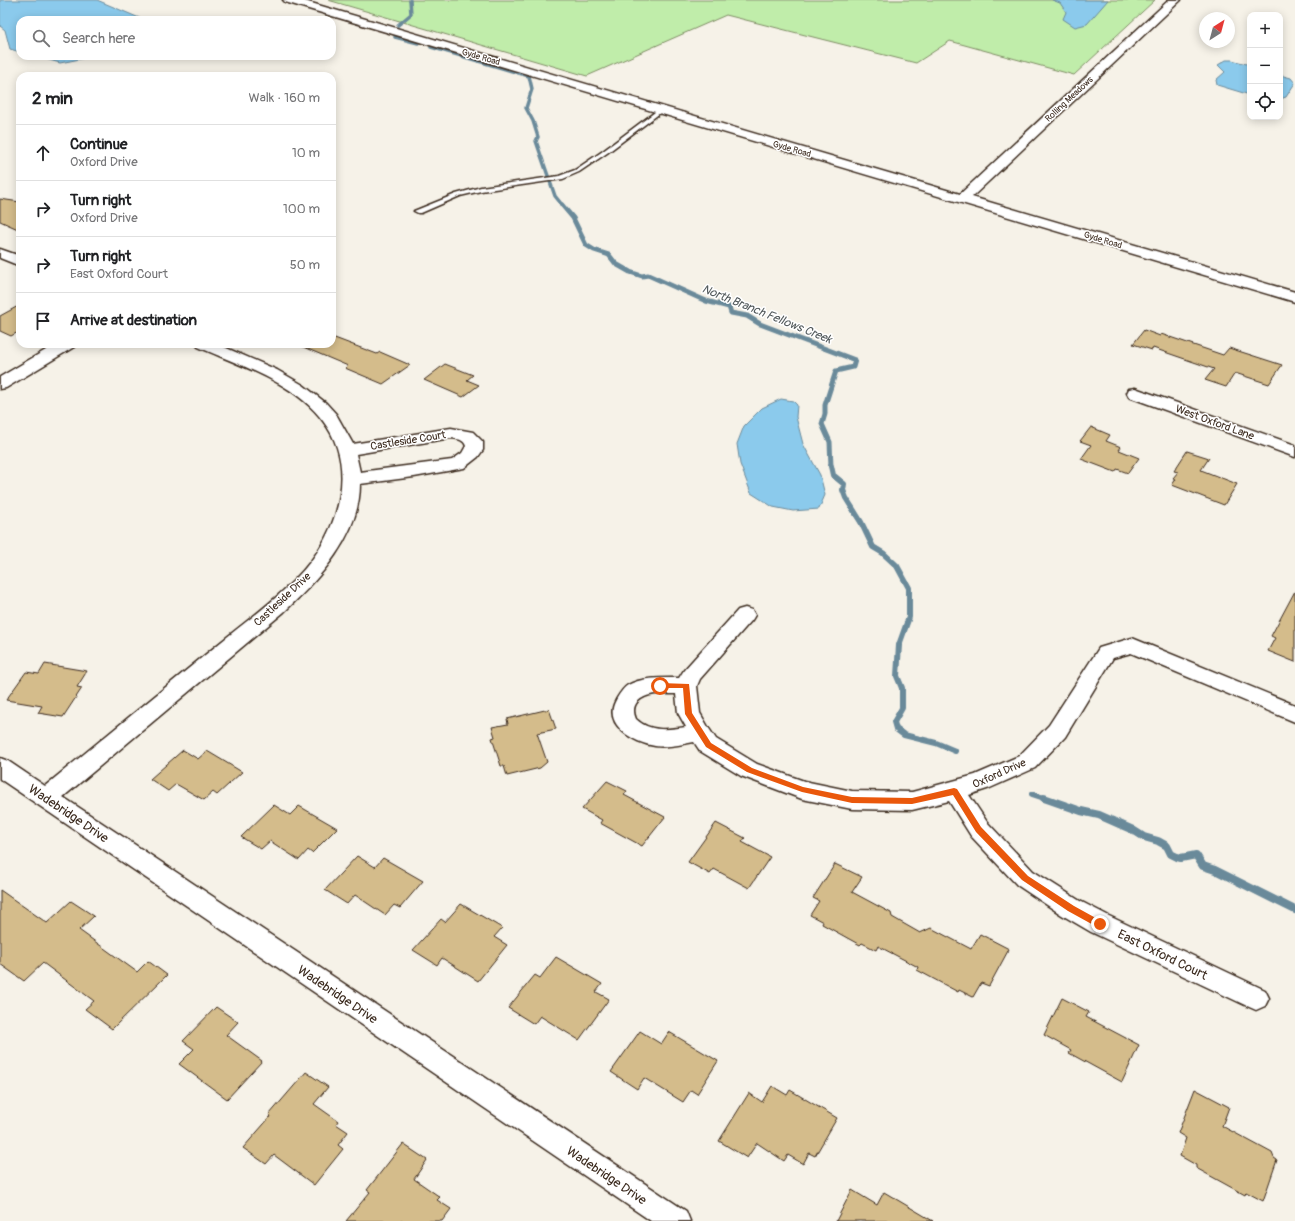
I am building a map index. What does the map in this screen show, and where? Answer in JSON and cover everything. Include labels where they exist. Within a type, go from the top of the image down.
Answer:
[{"type":"street","name":"Gyde Road","points":[[289,0],[1295,297]]},
{"type":"street","name":"Rolling Meadows","points":[[962,199],[1175,0]]},
{"type":"street","points":[[0,253],[16,260]]},
{"type":"street","points":[[0,384],[61,348]]},
{"type":"street","name":"Castleside Drive","points":[[46,798],[271,612],[304,581],[325,555],[341,525],[349,502],[352,479],[347,450],[339,431],[328,415],[310,398],[294,386],[213,348]]},
{"type":"street","name":"West Oxford Lane","points":[[1135,393],[1295,452]]},
{"type":"street","name":"Castleside Court","points":[[347,450],[451,433],[472,439],[474,444],[474,452],[467,459],[458,464],[414,472],[352,479]]},
{"type":"street","points":[[700,734],[661,738],[648,736],[633,730],[625,720],[623,709],[628,698],[637,690],[660,686],[686,686],[691,675],[746,615]]},
{"type":"street","name":"Oxford Drive","points":[[686,686],[688,714],[708,745],[749,770],[802,790],[852,800],[912,801],[954,791],[982,782],[1027,762],[1057,731],[1106,653],[1132,645],[1295,714]]},
{"type":"street","name":"Wadebridge Drive","points":[[0,767],[676,1221]]},
{"type":"street","name":"East Oxford Court","points":[[954,791],[979,829],[1025,878],[1071,908],[1100,924],[1256,998]]},
{"type":"lane","points":[[418,211],[458,195],[481,189],[561,178],[577,170],[605,152],[661,110]]},
{"type":"green space","points":[[328,0],[1155,0],[1074,75],[950,41],[916,63],[726,15],[587,76]]},
{"type":"water","points":[[0,0],[97,0],[135,16],[16,16],[16,51],[10,49],[5,30],[0,26]]},
{"type":"water","points":[[1052,0],[1108,0],[1087,24],[1075,27],[1063,19],[1066,12],[1060,3]]},
{"type":"water","points":[[49,60],[75,60],[60,63]]},
{"type":"water","points":[[1226,60],[1247,64],[1247,94],[1217,85],[1216,80],[1225,72],[1218,65]]},
{"type":"water","points":[[1283,76],[1291,78],[1295,83],[1286,97],[1283,98]]},
{"type":"water","points":[[781,399],[793,401],[797,405],[796,417],[803,444],[820,475],[825,495],[819,509],[793,511],[773,507],[751,493],[740,464],[737,444],[744,426],[762,408]]},
{"type":"building","points":[[0,199],[16,201],[16,228],[0,221]]},
{"type":"building","points":[[16,307],[16,333],[11,336],[0,331],[0,316]]},
{"type":"building","points":[[1144,330],[1160,336],[1161,334],[1223,355],[1229,348],[1282,365],[1269,384],[1235,373],[1226,387],[1205,380],[1214,369],[1153,348],[1152,350],[1133,344]]},
{"type":"building","points":[[336,339],[377,354],[380,352],[410,365],[383,384],[345,368],[348,366],[305,348],[336,348]]},
{"type":"building","points":[[445,364],[473,375],[467,380],[479,385],[463,397],[424,380]]},
{"type":"building","points":[[1091,427],[1110,435],[1106,441],[1121,447],[1119,450],[1139,458],[1128,473],[1117,469],[1115,472],[1081,459],[1091,445],[1080,441]]},
{"type":"building","points":[[1187,451],[1209,458],[1201,470],[1237,484],[1224,505],[1172,485],[1176,479],[1173,478],[1178,472],[1174,471]]},
{"type":"building","points":[[1295,591],[1295,662],[1268,651],[1275,638],[1271,636]]},
{"type":"building","points":[[45,664],[87,671],[77,687],[82,688],[63,717],[38,713],[42,706],[6,700],[26,672],[39,674]]},
{"type":"building","points":[[549,709],[556,729],[537,733],[547,762],[540,768],[507,776],[504,766],[501,766],[492,738],[495,737],[492,727],[508,724],[507,719]]},
{"type":"building","points":[[183,750],[198,759],[207,751],[242,772],[217,795],[213,792],[204,800],[176,784],[168,791],[150,779]]},
{"type":"building","points":[[607,781],[627,791],[624,795],[665,817],[642,846],[600,823],[602,820],[582,809]]},
{"type":"building","points":[[274,805],[290,815],[299,806],[337,828],[312,853],[308,850],[299,860],[270,841],[261,849],[241,837]]},
{"type":"building","points":[[716,823],[745,838],[742,842],[770,857],[749,888],[714,869],[710,874],[688,862]]},
{"type":"building","points":[[357,856],[375,867],[383,858],[423,881],[400,908],[394,905],[385,915],[355,895],[347,904],[325,890]]},
{"type":"building","points":[[835,864],[862,877],[852,892],[891,913],[892,917],[920,933],[931,928],[971,949],[980,934],[1009,949],[989,986],[981,983],[973,997],[959,990],[958,992],[917,970],[918,967],[878,946],[876,950],[862,943],[860,945],[822,924],[823,922],[810,915],[819,901],[813,898]]},
{"type":"building","points":[[0,890],[47,923],[71,901],[94,916],[79,930],[137,972],[148,961],[167,975],[112,1029],[85,1009],[94,1001],[43,963],[24,981],[0,964]]},
{"type":"building","points":[[461,904],[502,928],[494,937],[507,945],[478,981],[442,958],[437,965],[413,950],[441,919],[445,922]]},
{"type":"building","points":[[556,957],[602,984],[596,992],[609,999],[579,1040],[540,1016],[534,1024],[508,1008],[535,975],[540,978]]},
{"type":"building","points":[[1062,998],[1089,1012],[1086,1017],[1139,1045],[1122,1082],[1069,1053],[1071,1050],[1044,1035]]},
{"type":"building","points":[[216,1007],[238,1022],[226,1035],[262,1061],[227,1099],[179,1064],[194,1049],[183,1041]]},
{"type":"building","points":[[640,1031],[661,1044],[669,1032],[718,1061],[697,1094],[691,1090],[683,1102],[644,1078],[637,1089],[611,1072]]},
{"type":"building","points":[[306,1072],[328,1087],[314,1104],[338,1121],[336,1124],[348,1132],[338,1145],[343,1149],[314,1185],[274,1155],[266,1164],[243,1148]]},
{"type":"building","points":[[772,1086],[787,1095],[790,1090],[837,1118],[815,1156],[809,1153],[803,1164],[788,1155],[784,1161],[757,1143],[747,1158],[719,1141],[749,1093],[762,1102]]},
{"type":"building","points":[[1195,1089],[1229,1107],[1222,1126],[1272,1153],[1274,1158],[1277,1160],[1263,1201],[1246,1192],[1245,1195],[1196,1168],[1196,1165],[1180,1156],[1186,1138],[1178,1133]]},
{"type":"building","points":[[403,1144],[427,1160],[414,1179],[440,1197],[437,1200],[451,1209],[442,1221],[346,1221],[370,1192],[367,1190]]},
{"type":"building","points":[[852,1190],[877,1205],[884,1192],[933,1221],[836,1221]]},
{"type":"waterway","name":"North Branch Fellows Creek","points":[[398,25],[411,14],[410,0]]},
{"type":"waterway","name":"North Branch Fellows Creek","points":[[395,37],[418,43]]},
{"type":"waterway","name":"North Branch Fellows Creek","points":[[431,47],[529,76],[532,89],[526,108],[533,121],[538,137],[536,141],[555,196],[563,206]]},
{"type":"waterway","name":"North Branch Fellows Creek","points":[[562,205],[573,218],[586,245],[594,250],[609,255],[616,264],[630,272],[642,276],[648,275],[706,301],[729,307],[731,313],[747,316],[760,324],[855,360],[853,367],[836,371],[825,405],[825,414],[822,424],[830,442],[831,467]]},
{"type":"waterway","name":"North Branch Fellows Creek","points":[[831,466],[833,475],[844,484],[843,490],[846,498],[861,522],[873,547],[883,553],[897,566],[909,588],[909,617],[899,645],[897,676],[902,688],[902,708],[894,722],[896,729],[904,735],[936,743],[955,751]]},
{"type":"waterway","name":"North Branch Fellows Creek","points":[[1032,794],[1044,798]]},
{"type":"waterway","name":"North Branch Fellows Creek","points":[[1044,798],[1081,811],[1099,815],[1133,830],[1144,837],[1158,841],[1167,846],[1171,854],[1177,857],[1181,858],[1196,855],[1203,866],[1215,870],[1295,910]]},
{"type":"route","points":[[660,686],[686,686],[688,714],[708,745],[749,770],[802,790],[852,800],[912,801],[954,791],[979,829],[1025,878],[1071,908],[1100,924]]}]
